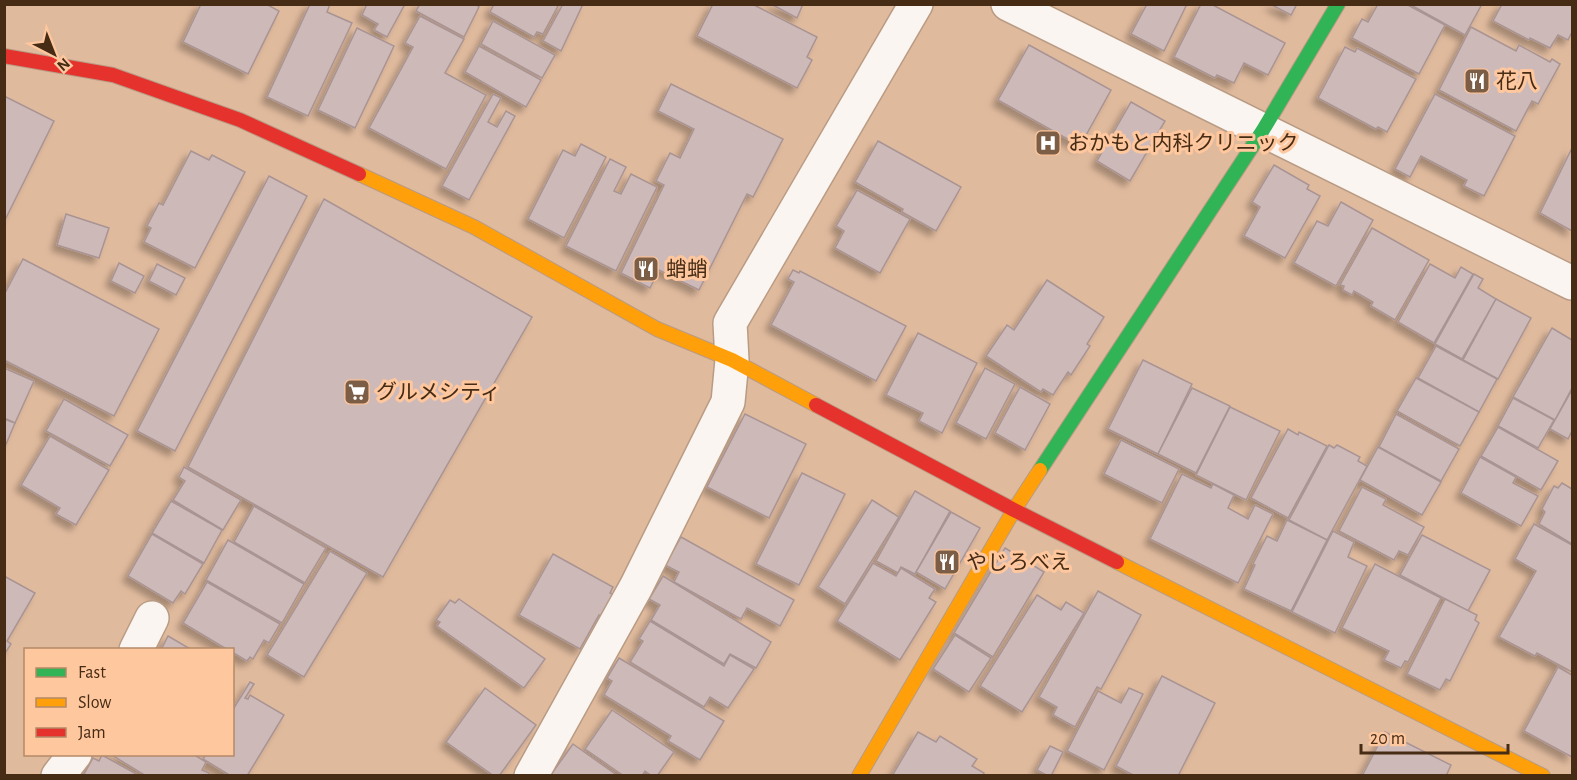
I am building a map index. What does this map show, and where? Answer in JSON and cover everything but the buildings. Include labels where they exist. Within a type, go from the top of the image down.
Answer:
[{"type":"street","points":[[531,776],[636,587],[729,402],[732,360],[730,323],[916,4]]},
{"type":"street","points":[[1008,4],[1572,283]]},
{"type":"street","points":[[859,776],[1014,510],[1263,130],[1338,4]]},
{"type":"street","points":[[4,56],[113,75],[240,120],[474,227],[657,329],[732,360],[1014,510],[1543,776]]},
{"type":"street","points":[[137,648],[152,618]]},
{"type":"street","points":[[58,776],[73,756]]},
{"type":"traffic: fast","points":[[1040,470],[1263,130],[1338,4]]},
{"type":"traffic: slow","points":[[359,174],[474,227],[657,329],[732,360],[816,405]]},
{"type":"traffic: slow","points":[[859,776],[1014,510],[1040,470]]},
{"type":"traffic: slow","points":[[1117,562],[1543,776]]},
{"type":"traffic: jam","points":[[4,56],[113,75],[240,120],[359,174]]},
{"type":"traffic: jam","points":[[816,405],[1117,562]]},
{"type":"place","name":"花八","points":[[1477,81]]},
{"type":"place","name":"おかもと内科クリニック","points":[[1048,143]]},
{"type":"place","name":"蛸蛸","points":[[646,269]]},
{"type":"place","name":"グルメシティ","points":[[357,392]]},
{"type":"place","name":"やじろべえ","points":[[947,562]]}]
